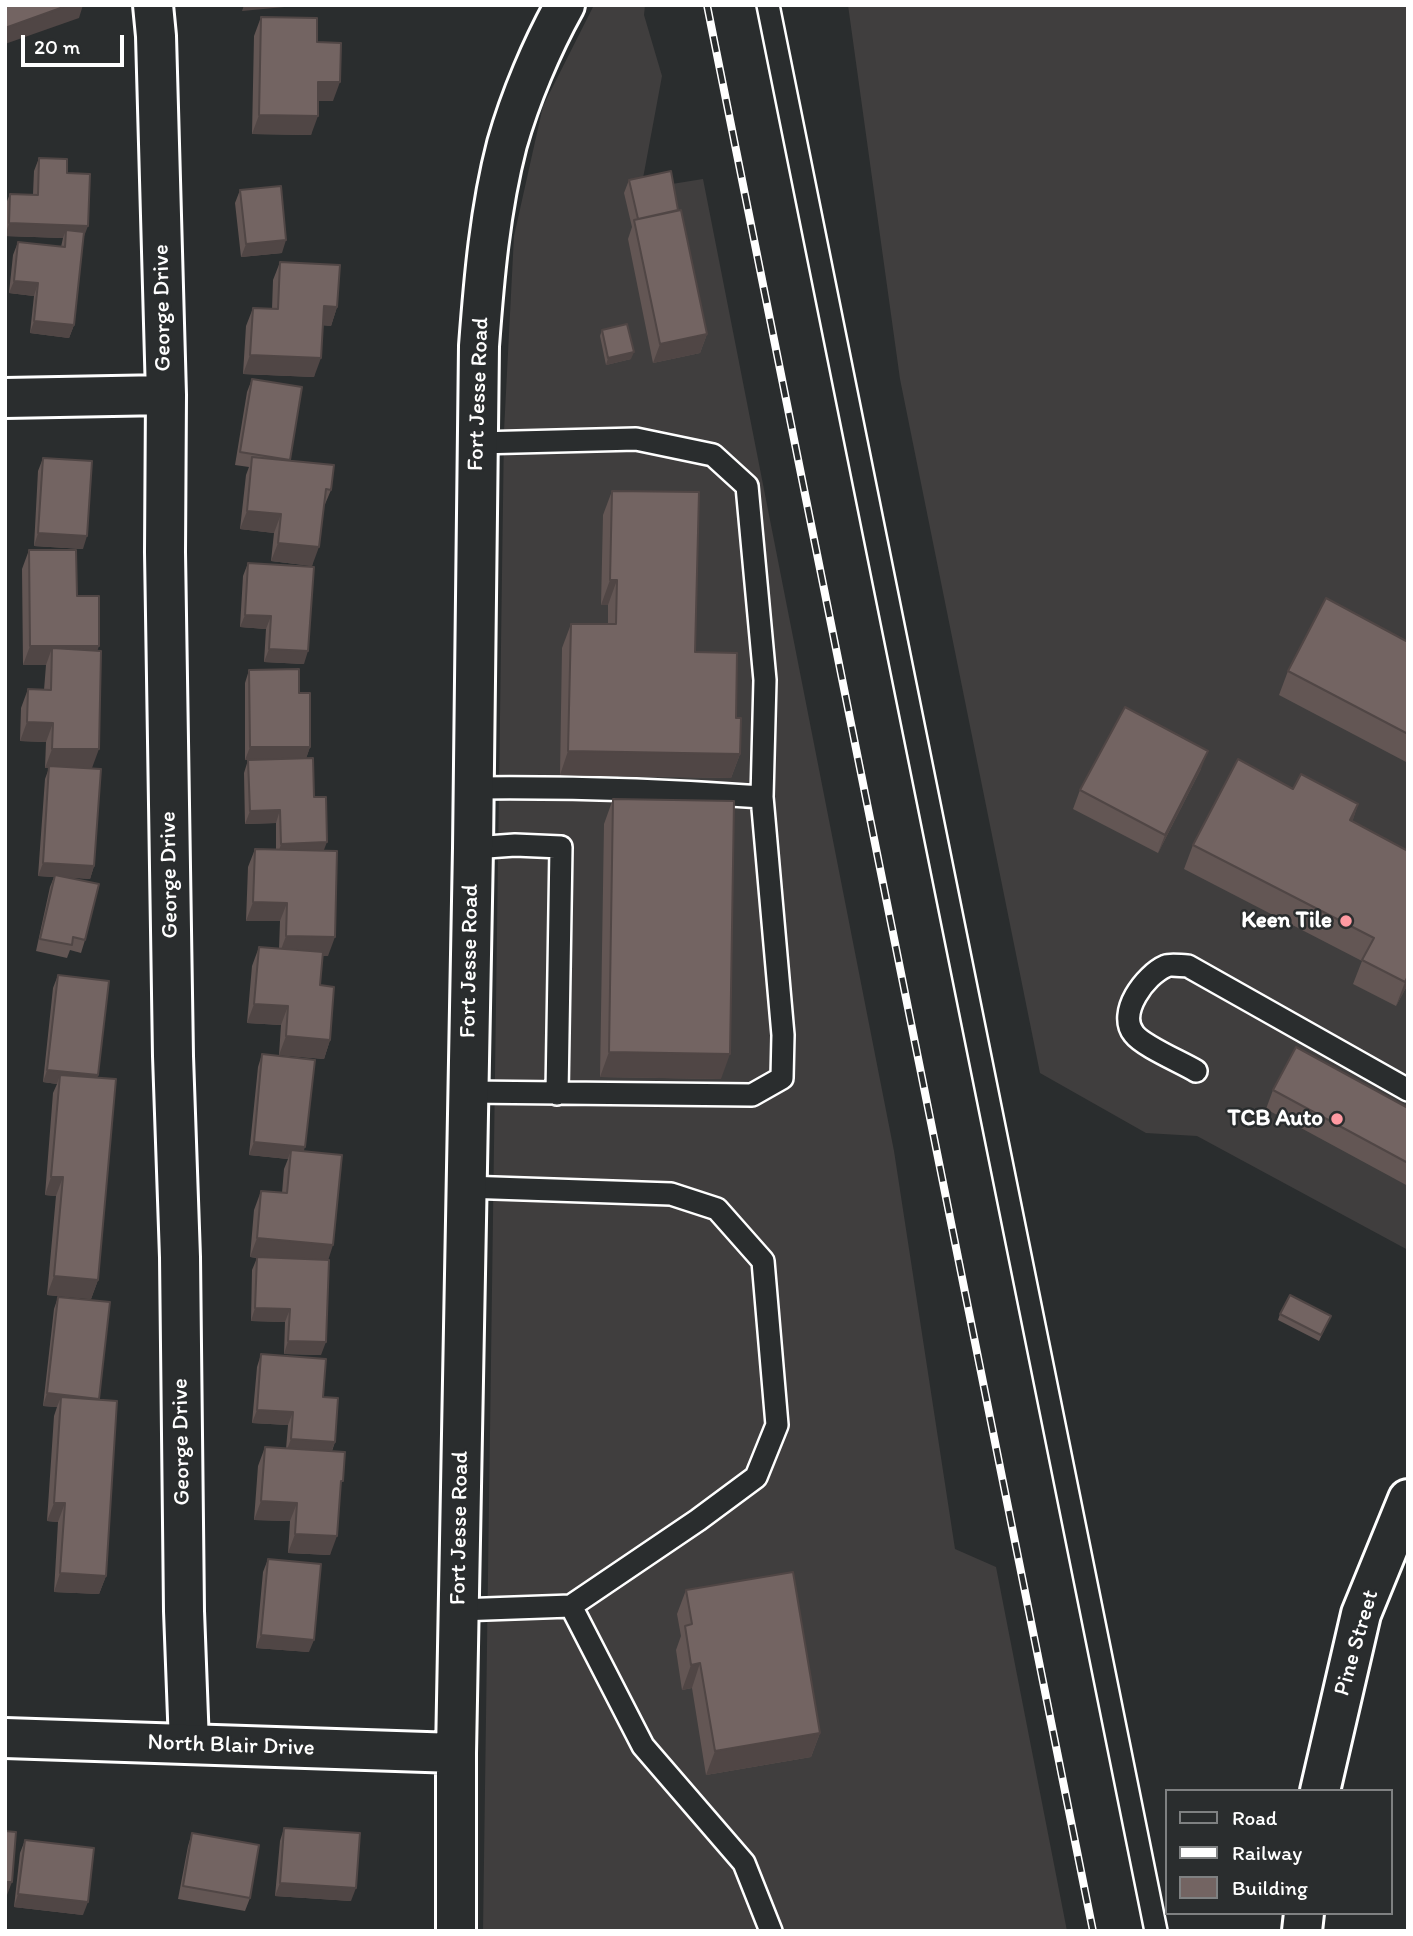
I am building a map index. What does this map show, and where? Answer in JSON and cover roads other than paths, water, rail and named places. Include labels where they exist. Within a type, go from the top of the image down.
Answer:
[{"type":"street","name":"George Drive","points":[[153,5],[166,395],[165,552],[173,1056],[180,1257],[184,1611],[189,1744]]},
{"type":"street","name":"Fort Jesse Road","points":[[456,1931],[458,1610],[474,788],[479,346],[484,281],[507,145],[554,24],[565,5]]},
{"type":"street","points":[[5,398],[166,395]]},
{"type":"street","name":"Pine Street","points":[[1320,1789],[1361,1614],[1408,1499]]},
{"type":"street","name":"North Blair Drive","points":[[5,1738],[456,1753]]},
{"type":"lane","points":[[768,5],[1156,1931]]},
{"type":"lane","points":[[467,1093],[752,1095],[782,1078],[783,1034],[762,797],[765,680],[747,486],[713,455],[636,439],[477,443]]},
{"type":"lane","points":[[474,788],[536,787],[762,797]]},
{"type":"lane","points":[[473,848],[515,845],[561,847],[557,1094]]},
{"type":"lane","points":[[1196,1071],[1136,1037],[1129,1026],[1130,1008],[1138,993],[1150,978],[1167,965],[1188,966],[1408,1090]]},
{"type":"lane","points":[[458,1610],[571,1606],[756,1477],[777,1425],[764,1261],[717,1209],[671,1194],[465,1187]]},
{"type":"lane","points":[[571,1606],[643,1746],[744,1863],[771,1931]]},
{"type":"railway","points":[[707,5],[1093,1931]]},
{"type":"place","name":"Keen Tile","points":[[1346,921]]},
{"type":"place","name":"TCB Auto","points":[[1337,1119]]}]
